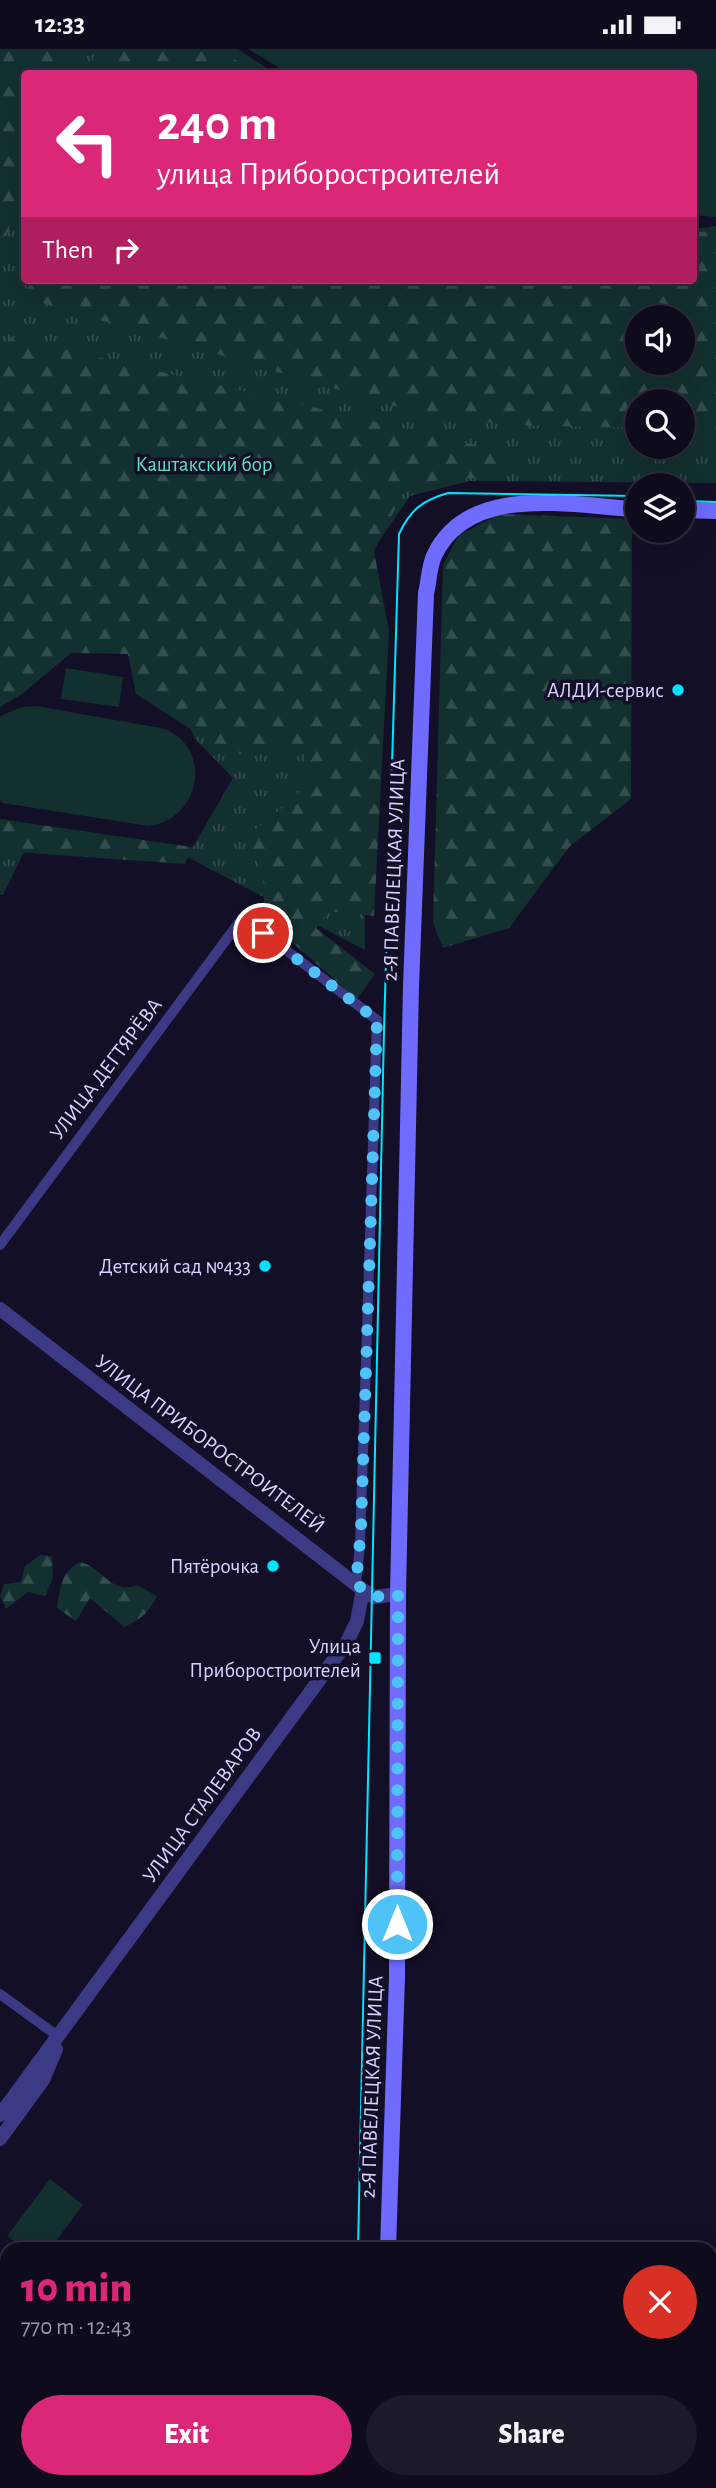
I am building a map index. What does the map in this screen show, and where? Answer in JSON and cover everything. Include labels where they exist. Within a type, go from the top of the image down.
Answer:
[{"type":"main road","name":"2-Я ПАВЕЛЕЦКАЯ УЛИЦА","points":[[388,2242],[397,1977],[398,1594],[411,986],[426,593],[433,558],[446,537],[466,519],[485,510],[517,503],[625,508]]},
{"type":"main road","points":[[695,510],[716,511]]},
{"type":"street","name":"УЛИЦА ДЕГТЯРЁВА","points":[[0,1245],[243,917],[377,1020],[360,1587]]},
{"type":"street","name":"УЛИЦА ПРИБОРОСТРОИТЕЛЕЙ","points":[[0,1309],[360,1587]]},
{"type":"street","points":[[360,1587],[374,1597],[398,1594]]},
{"type":"street","name":"УЛИЦА СТАЛЕВАРОВ","points":[[0,2115],[347,1642],[357,1621],[360,1587]]},
{"type":"street","points":[[0,1994],[59,2037]]},
{"type":"street","name":"УЛИЦА СТАЛЕВАРОВ","points":[[0,2139],[43,2080],[59,2037]]},
{"type":"green space","name":"Каштакский бор","points":[[0,49],[238,49],[270,70],[21,70],[21,284],[697,284],[697,228],[716,226],[716,483],[695,483],[695,473],[625,473],[625,482],[470,481],[410,496],[362,566],[365,950],[187,857],[233,778],[194,738],[160,643],[24,619],[0,697]]},
{"type":"green space","points":[[0,49],[62,49],[56,70],[21,70],[21,189],[0,257]]},
{"type":"green space","points":[[96,49],[221,49],[250,70],[90,70]]},
{"type":"green space","points":[[248,49],[716,49],[716,217],[697,215],[697,70],[283,70]]},
{"type":"green space","points":[[716,230],[716,432],[695,431],[695,389],[625,389],[625,428],[505,425],[394,406],[25,298],[29,284],[697,284],[697,232]]},
{"type":"green space","points":[[11,337],[502,451],[500,476],[433,481],[404,491],[374,551],[389,631],[374,916],[328,911],[316,928],[375,974],[357,999],[264,918],[263,870],[246,837],[311,780],[302,746],[231,755],[136,694],[128,654],[71,653],[22,694],[0,707],[0,368]]},
{"type":"green space","points":[[500,514],[625,519],[625,543],[632,543],[631,799],[570,846],[509,928],[443,948],[433,923],[443,565],[459,535]]},
{"type":"green space","points":[[66,668],[123,677],[119,707],[61,699]]},
{"type":"green space","points":[[36,706],[161,728],[178,737],[189,749],[195,765],[195,781],[190,797],[180,811],[166,821],[148,826],[3,803],[0,800],[0,716],[22,707]]},
{"type":"green space","points":[[0,819],[192,847],[185,864],[0,851]]},
{"type":"green space","points":[[0,822],[32,836],[3,895],[0,895]]},
{"type":"green space","points":[[40,1555],[52,1556],[53,1578],[45,1596],[28,1592],[6,1609],[0,1596],[4,1584],[21,1582],[25,1566]]},
{"type":"green space","points":[[80,1562],[95,1569],[113,1583],[128,1587],[137,1585],[157,1596],[144,1615],[124,1627],[90,1598],[76,1621],[57,1608],[65,1575]]},
{"type":"green space","points":[[50,2179],[83,2205],[55,2242],[15,2242],[7,2236]]},
{"type":"tram line","points":[[358,2242],[384,1029],[399,534],[418,507],[448,493],[625,496]]},
{"type":"tram line","points":[[695,501],[716,502]]},
{"type":"place","name":"АЛДИ-сервис","points":[[678,690]]},
{"type":"place","name":"Детский сад №433","points":[[265,1266]]},
{"type":"place","name":"Пятёрочка","points":[[273,1566]]},
{"type":"place","name":"Улица Приборостроителей","points":[[375,1658]]},
{"type":"route","points":[[263,933],[377,1020],[361,1529],[356,1584],[374,1597],[398,1594],[397,1924]]}]
